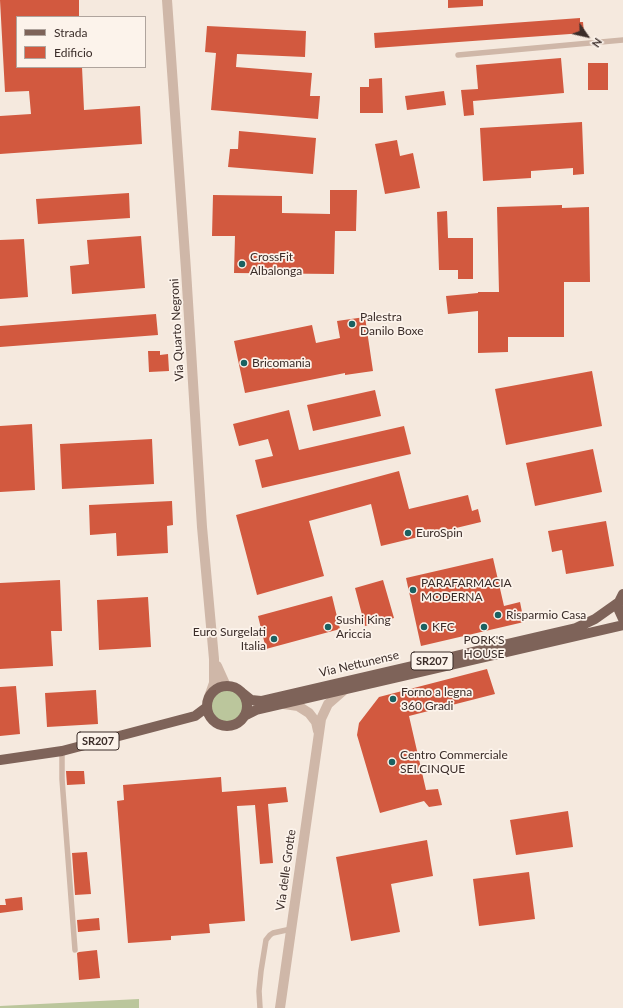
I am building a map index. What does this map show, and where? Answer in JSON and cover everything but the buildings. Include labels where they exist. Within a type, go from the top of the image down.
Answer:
[{"type":"main road","name":"Via Nettunense","points":[[621,598],[618,608],[623,619]]},
{"type":"main road","name":"Via Nettunense","points":[[241,692],[251,700],[261,701],[576,628],[595,619],[621,598]]},
{"type":"main road","name":"Via Nettunense","points":[[244,716],[256,710],[623,625]]},
{"type":"main road","name":"SR207","points":[[195,716],[208,702],[216,689],[226,686],[237,689],[241,692]]},
{"type":"main road","points":[[241,692],[247,704],[244,716]]},
{"type":"main road","points":[[208,702],[210,717]]},
{"type":"main road","name":"SR207","points":[[0,760],[62,751],[195,716],[210,717],[220,726],[230,726],[238,723],[244,716]]},
{"type":"street","name":"Via Quarto Negroni","points":[[167,0],[202,527],[214,659],[214,683],[208,702]]},
{"type":"street","name":"Via Quarto Negroni","points":[[214,659],[220,676],[226,686]]},
{"type":"street","name":"Via delle Grotte","points":[[280,1008],[321,718],[326,708],[334,698],[344,690]]},
{"type":"street","name":"Via delle Grotte","points":[[284,704],[298,706],[309,713],[316,722],[318,736]]},
{"type":"lane","points":[[458,55],[623,40]]},
{"type":"lane","points":[[62,751],[62,779],[75,950]]},
{"type":"lane","points":[[260,1008],[259,991],[266,940],[273,933],[291,929]]},
{"type":"green space","points":[[231,688],[240,693],[244,699],[244,713],[240,719],[231,724],[223,724],[214,719],[210,713],[209,702],[214,693],[220,689]]},
{"type":"green space","points":[[139,999],[139,1008],[0,1008],[0,1006]]},
{"type":"place","name":"CrossFit Albalonga","points":[[242,264]]},
{"type":"place","name":"Palestra Danilo Boxe","points":[[352,324]]},
{"type":"place","name":"Bricomania","points":[[244,363]]},
{"type":"place","name":"EuroSpin","points":[[408,533]]},
{"type":"place","name":"PARAFARMACIA MODERNA","points":[[413,590]]},
{"type":"place","name":"Risparmio Casa","points":[[498,615]]},
{"type":"place","name":"Sushi King Ariccia","points":[[328,627]]},
{"type":"place","name":"KFC","points":[[424,627]]},
{"type":"place","name":"PORK'S HOUSE","points":[[484,627]]},
{"type":"place","name":"Euro Surgelati Italia","points":[[274,639]]},
{"type":"place","name":"Forno a legna 360 Gradi","points":[[393,699]]},
{"type":"place","name":"Centro Commerciale SEI.CINQUE","points":[[392,762]]}]
